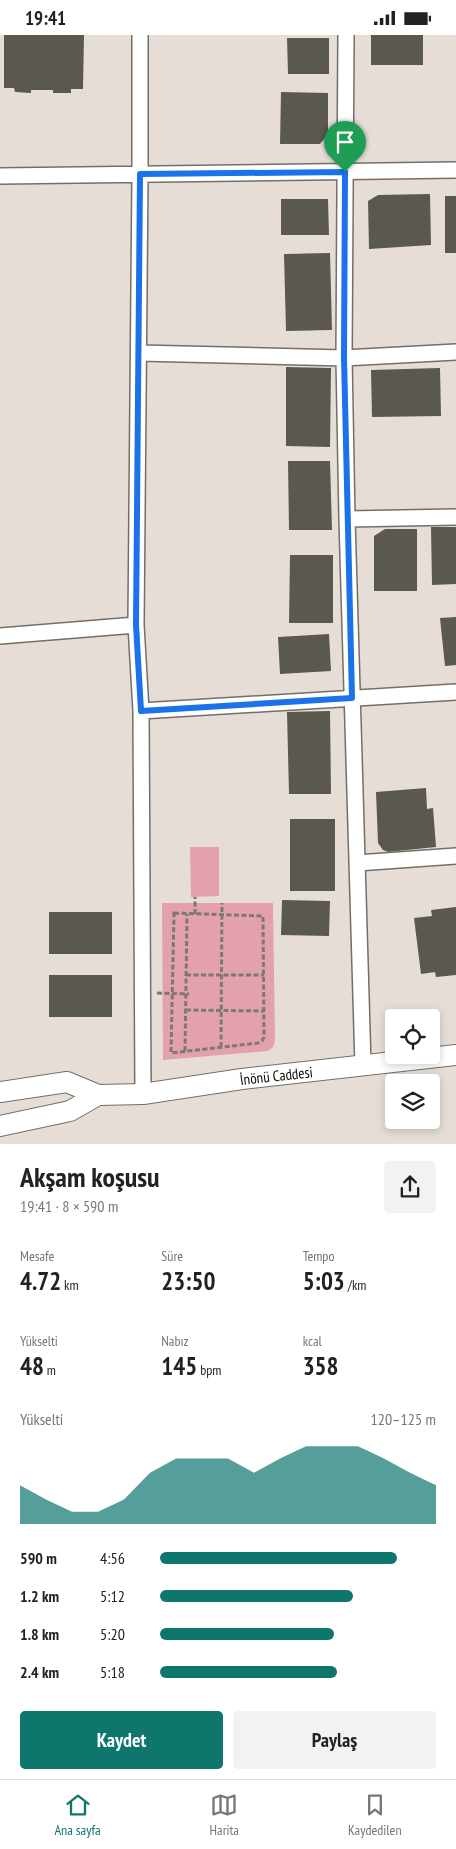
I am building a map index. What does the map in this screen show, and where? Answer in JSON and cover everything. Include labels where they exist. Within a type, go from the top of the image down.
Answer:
[{"type":"main road","name":"İnönü Caddesi","points":[[0,1092],[67,1082],[98,1095],[142,1095],[242,1079],[456,1055]]},
{"type":"main road","name":"İnönü Caddesi","points":[[0,1126],[70,1111],[98,1095]]},
{"type":"street","points":[[140,35],[136,625],[141,711],[142,1095]]},
{"type":"street","points":[[346,35],[344,358],[363,1065]]},
{"type":"street","points":[[0,176],[456,170]]},
{"type":"street","points":[[139,353],[344,358],[456,351]]},
{"type":"street","points":[[347,519],[456,517]]},
{"type":"street","points":[[0,636],[136,625]]},
{"type":"street","points":[[141,711],[456,692]]},
{"type":"street","points":[[357,863],[456,855]]},
{"type":"path","points":[[195,897],[195,914]]},
{"type":"path","points":[[221,1047],[222,903]]},
{"type":"path","points":[[174,913],[195,914],[263,916],[264,1037],[262,1041],[171,1053],[174,913]]},
{"type":"path","points":[[185,1051],[187,914]]},
{"type":"path","points":[[186,975],[264,975]]},
{"type":"path","points":[[143,992],[187,994]]},
{"type":"path","points":[[186,1010],[264,1011]]},
{"type":"shaded area","points":[[190,847],[219,847],[219,896],[191,897]]},
{"type":"shaded area","points":[[162,903],[273,903],[275,1040],[273,1047],[268,1051],[163,1060]]},
{"type":"building","points":[[4,35],[84,35],[83,89],[71,89],[71,93],[53,93],[53,90],[31,90],[31,93],[15,92],[14,88],[4,88]]},
{"type":"building","points":[[371,35],[423,35],[423,65],[371,65]]},
{"type":"building","points":[[287,38],[329,38],[329,74],[288,74]]},
{"type":"building","points":[[281,92],[328,93],[328,134],[320,144],[280,144]]},
{"type":"building","points":[[430,194],[431,245],[369,249],[368,201],[378,195]]},
{"type":"building","points":[[445,196],[456,196],[456,253],[445,253]]},
{"type":"building","points":[[281,199],[328,199],[329,235],[281,235]]},
{"type":"building","points":[[330,253],[332,330],[286,331],[284,254]]},
{"type":"building","points":[[286,367],[331,368],[330,447],[286,446]]},
{"type":"building","points":[[440,368],[441,416],[372,417],[371,370]]},
{"type":"building","points":[[288,461],[330,461],[332,530],[289,530]]},
{"type":"building","points":[[431,527],[456,527],[456,584],[432,585]]},
{"type":"building","points":[[385,529],[417,529],[417,591],[374,591],[374,536]]},
{"type":"building","points":[[290,555],[333,555],[333,623],[289,623]]},
{"type":"building","points":[[456,617],[456,665],[445,666],[440,618]]},
{"type":"building","points":[[329,634],[331,671],[280,674],[278,637]]},
{"type":"building","points":[[330,711],[331,794],[289,794],[287,712]]},
{"type":"building","points":[[426,788],[427,809],[433,808],[436,847],[388,852],[383,850],[378,843],[376,792]]},
{"type":"building","points":[[290,819],[335,819],[335,891],[290,891]]},
{"type":"building","points":[[282,900],[330,901],[329,936],[281,935]]},
{"type":"building","points":[[456,907],[456,975],[436,977],[435,972],[421,974],[414,918],[432,916],[431,910]]},
{"type":"building","points":[[49,912],[112,912],[112,954],[49,954]]},
{"type":"building","points":[[49,975],[112,975],[112,1017],[49,1017]]},
{"type":"route","points":[[345,172],[344,358],[352,698],[141,711],[136,625],[140,174],[345,172]]}]
